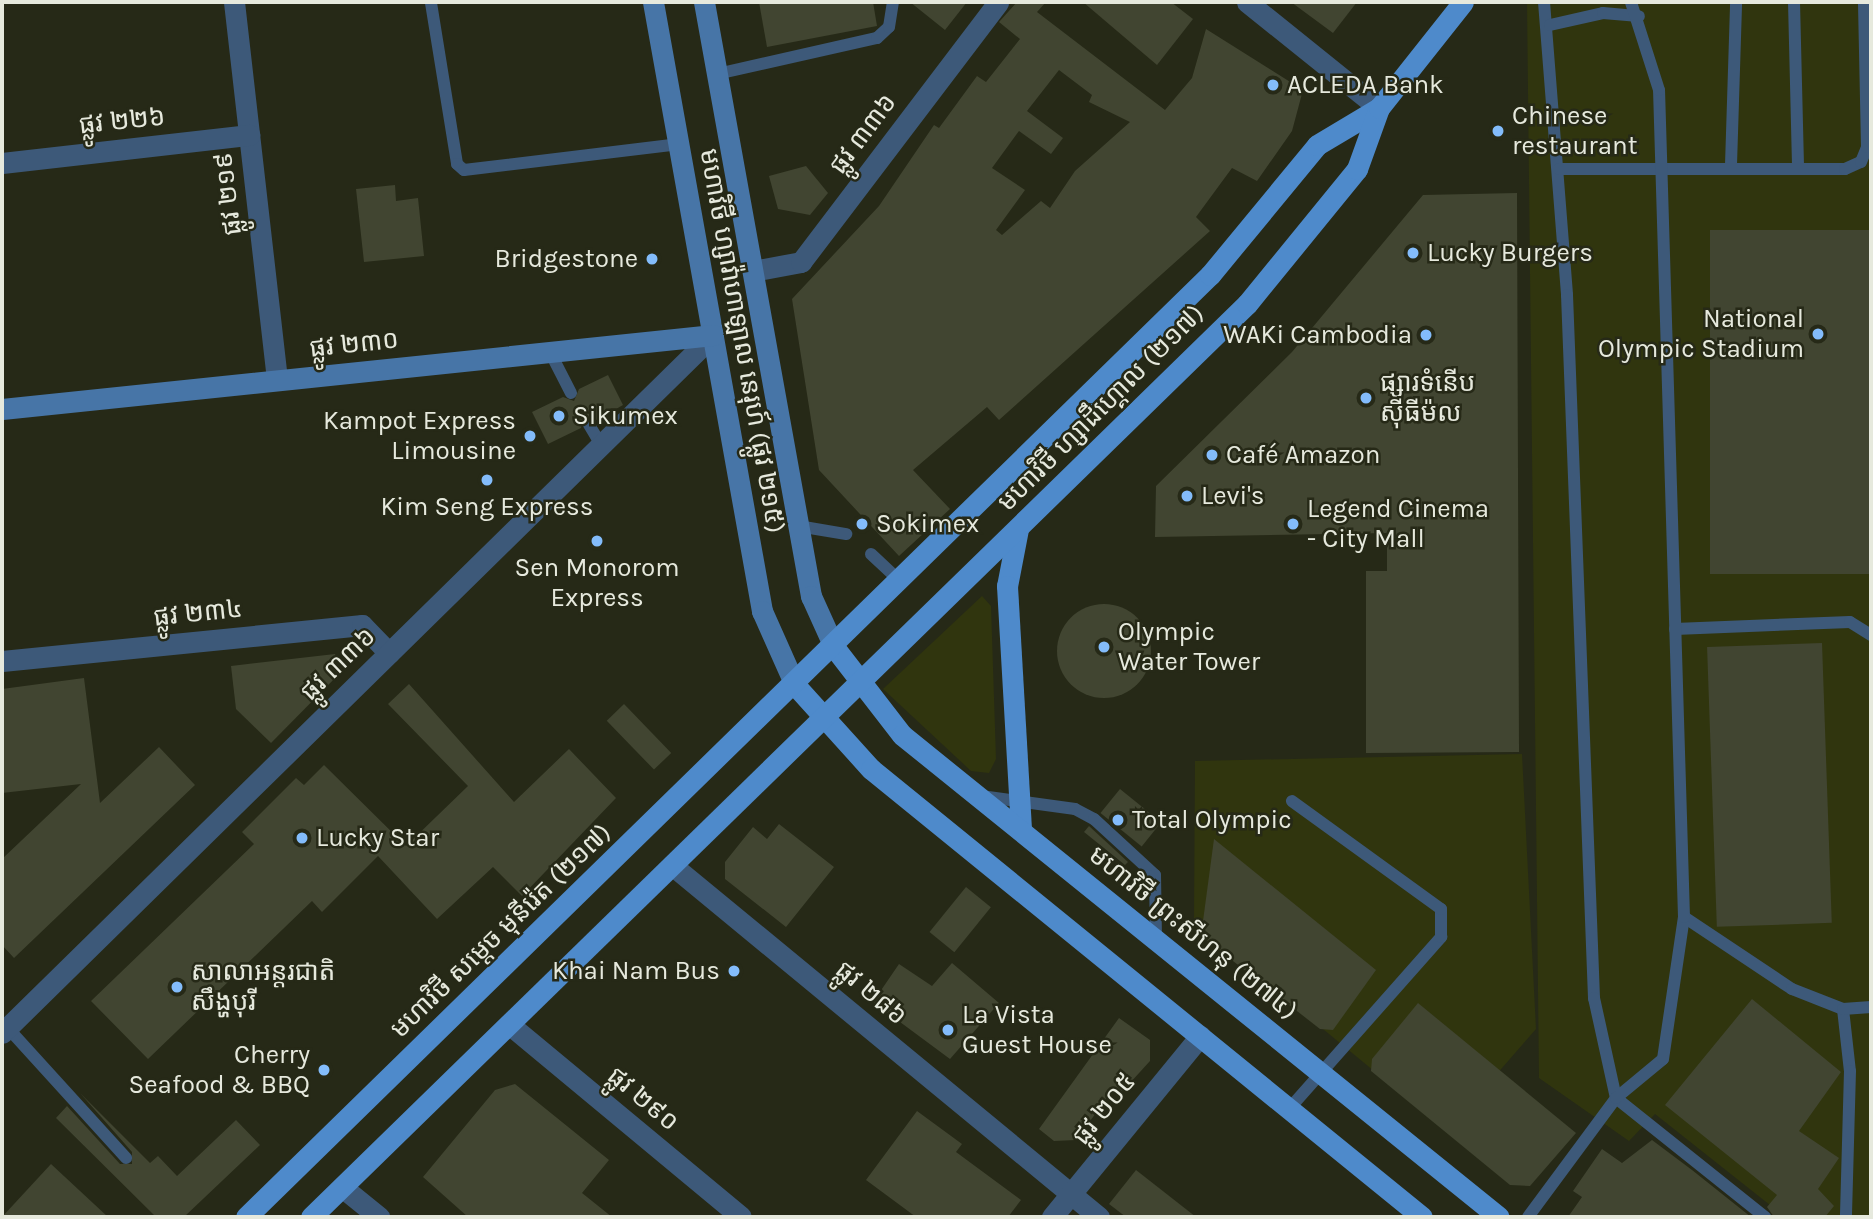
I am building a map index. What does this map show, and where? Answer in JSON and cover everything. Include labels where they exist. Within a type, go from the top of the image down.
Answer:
[{"type":"main road","name":"មហាវិថី ហ្សាវ៉ាហាឡាល នេរុហ៍ (ផ្លូវ ២១៥)","points":[[653,2],[762,611],[795,685]]},
{"type":"main road","name":"មហាវិថី ហ្សាវ៉ាហាឡាល នេរុហ៍ (ផ្លូវ ២១៥)","points":[[704,2],[811,596],[834,647]]},
{"type":"main road","name":"មហាវិថី ហ្សាដឹហ្គោល (២១៧)","points":[[824,720],[1247,304],[1356,169],[1379,108],[1464,2]]},
{"type":"main road","name":"មហាវិថី ហ្សាដឹហ្គោល (២១៧)","points":[[795,685],[1210,275],[1317,145],[1379,108]]},
{"type":"main road","name":"ផ្លូវ ២៣០","points":[[2,409],[713,335]]},
{"type":"main road","points":[[1018,529],[1007,586],[1017,800],[1021,828]]},
{"type":"main road","name":"មហាវិថី ព្រះសីហនុ (២៧៤)","points":[[834,647],[860,685],[902,734],[1499,1217]]},
{"type":"main road","points":[[795,685],[871,769],[1422,1217]]},
{"type":"main road","name":"មហាវិថី សម្តេច មុនីរ៉េត (២១៧)","points":[[246,1217],[795,685]]},
{"type":"main road","points":[[311,1217],[824,720]]},
{"type":"street","name":"ផ្លូវ ២១៩","points":[[234,2],[277,380]]},
{"type":"street","name":"ផ្លូវ ៣៣៦","points":[[753,271],[801,262],[998,2]]},
{"type":"street","points":[[1247,2],[1379,108]]},
{"type":"street","name":"ផ្លូវ ២២៦","points":[[2,163],[249,135]]},
{"type":"street","name":"ផ្លូវ ៣៣៦","points":[[4,1030],[713,335]]},
{"type":"street","name":"ផ្លូវ ២៣៤","points":[[2,661],[362,625],[389,653]]},
{"type":"street","name":"ផ្លូវ ២៨៦","points":[[673,866],[1099,1217]]},
{"type":"street","name":"ផ្លូវ ២៩០","points":[[510,1025],[741,1217]]},
{"type":"street","name":"ផ្លូវ ២០៥","points":[[1052,1217],[1199,1037]]},
{"type":"street","points":[[342,1187],[379,1217]]},
{"type":"lane","points":[[717,74],[877,38],[889,27],[893,2]]},
{"type":"lane","points":[[1544,2],[1550,26],[1559,169],[1594,998],[1616,1098],[1765,1217]]},
{"type":"lane","points":[[1528,1217],[1616,1098],[1663,1059],[1684,917],[1658,90],[1639,16],[1631,2]]},
{"type":"lane","points":[[1731,165],[1736,2]]},
{"type":"lane","points":[[1794,2],[1798,167]]},
{"type":"lane","points":[[1559,169],[1731,165],[1845,169],[1868,154],[1864,2]]},
{"type":"lane","points":[[431,3],[457,163],[464,170],[679,144]]},
{"type":"lane","points":[[1550,26],[1603,13],[1639,16]]},
{"type":"lane","points":[[550,352],[571,393]]},
{"type":"lane","points":[[588,423],[600,446]]},
{"type":"lane","points":[[799,526],[846,534]]},
{"type":"lane","points":[[871,554],[900,581]]},
{"type":"lane","points":[[1675,629],[1850,622],[1871,635]]},
{"type":"lane","points":[[979,795],[1075,809],[1094,819],[1155,875],[1156,941]]},
{"type":"lane","points":[[1289,1110],[1441,937],[1441,909],[1292,801]]},
{"type":"lane","points":[[1684,917],[1792,989],[1843,1009],[1871,1007]]},
{"type":"lane","points":[[1843,1009],[1850,1071],[1846,1217]]},
{"type":"lane","points":[[4,1030],[126,1158]]},
{"type":"green space","points":[[1527,2],[1871,2],[1871,1217],[1785,1217],[1655,1114],[1629,1141],[1539,1078]]},
{"type":"green space","points":[[982,596],[991,606],[996,759],[989,773],[971,771],[883,689]]},
{"type":"green space","points":[[1522,754],[1536,1029],[1447,1131],[1194,923],[1195,761]]},
{"type":"building","points":[[759,2],[873,2],[877,26],[767,47]]},
{"type":"building","points":[[910,2],[967,2],[945,30]]},
{"type":"building","points":[[1017,2],[1046,2],[1037,12],[1165,110],[1192,78],[1206,29],[1303,90],[1292,131],[1257,181],[1232,168],[1196,217],[1210,231],[999,420],[987,407],[913,470],[950,509],[899,556],[819,470],[792,299],[879,206],[934,125],[939,128],[977,76],[986,82],[1020,39],[999,22]],"holes":[[[1059,70],[1092,95],[1089,102],[1130,122],[1075,171],[1050,208],[1041,201],[1002,235],[996,230],[1025,190],[992,168],[1019,131],[1051,154],[1063,138],[1027,111]]]},
{"type":"building","points":[[1083,2],[1171,2],[1193,19],[1157,65]]},
{"type":"building","points":[[1291,2],[1357,2],[1333,33]]},
{"type":"building","points":[[806,166],[828,193],[810,215],[778,209],[769,176]]},
{"type":"building","points":[[395,185],[396,201],[418,198],[424,256],[364,262],[356,189]]},
{"type":"building","name":"ផ្សារទំនើប ស៊ីធីម៉ល","points":[[1517,193],[1519,752],[1366,753],[1366,571],[1387,571],[1387,533],[1155,537],[1156,486],[1292,352],[1423,195]]},
{"type":"building","points":[[1710,230],[1871,230],[1871,574],[1710,574]]},
{"type":"building","points":[[608,375],[623,405],[597,420],[584,415],[581,428],[548,444],[532,412],[563,397],[574,401],[579,389]]},
{"type":"building","name":"Olympic Water Tower","points":[[1104,604],[1122,607],[1137,618],[1148,633],[1151,651],[1148,669],[1137,684],[1122,695],[1104,698],[1086,695],[1071,684],[1060,669],[1057,651],[1060,633],[1071,618],[1086,607]]},
{"type":"building","points":[[1822,643],[1832,923],[1717,927],[1707,647]]},
{"type":"building","points":[[335,654],[343,670],[271,743],[236,709],[231,666]]},
{"type":"building","points":[[84,678],[100,803],[159,747],[195,785],[14,958],[2,945],[2,859],[81,784],[2,793],[2,689]]},
{"type":"building","points":[[409,684],[514,802],[569,749],[616,798],[522,896],[493,867],[437,919],[378,856],[322,912],[312,901],[148,1059],[91,1001],[254,844],[242,832],[296,778],[304,785],[324,765],[406,846],[468,786],[388,704]]},
{"type":"building","points":[[624,704],[671,753],[654,770],[607,721]]},
{"type":"building","points":[[1120,789],[1161,822],[1142,846],[1100,813]]},
{"type":"building","points":[[779,824],[834,867],[786,927],[725,879],[725,862],[753,827],[767,839]]},
{"type":"building","points":[[1089,826],[1128,862],[1125,865],[1084,832]]},
{"type":"building","points":[[1214,839],[1376,970],[1333,1030],[1320,1029],[1201,936]]},
{"type":"building","points":[[966,887],[991,907],[954,952],[929,932]]},
{"type":"building","points":[[952,963],[999,1003],[950,1059],[873,1002],[899,964],[932,986]]},
{"type":"building","points":[[1752,999],[1841,1072],[1799,1131],[1839,1158],[1818,1189],[1834,1206],[1825,1217],[1774,1217],[1767,1207],[1777,1195],[1665,1105]]},
{"type":"building","points":[[1418,1003],[1576,1133],[1530,1186],[1510,1185],[1371,1071],[1372,1059]]},
{"type":"building","points":[[1119,1018],[1150,1040],[1150,1061],[1119,1095],[1113,1090],[1076,1140],[1054,1141],[1039,1129]]},
{"type":"building","points":[[515,1084],[609,1160],[582,1193],[612,1217],[468,1217],[423,1177],[495,1090]]},
{"type":"building","points":[[80,1093],[150,1163],[158,1156],[177,1176],[236,1120],[260,1145],[184,1217],[156,1217],[56,1118],[67,1106],[120,1164],[132,1164],[132,1152]]},
{"type":"building","points":[[917,1111],[962,1144],[956,1152],[1021,1200],[1008,1217],[916,1217],[866,1180]]},
{"type":"building","points":[[1652,1140],[1751,1217],[1568,1217],[1582,1197],[1573,1191],[1602,1149],[1622,1163]]},
{"type":"building","points":[[51,1164],[108,1217],[2,1217]]},
{"type":"building","points":[[1136,1170],[1196,1217],[1126,1217],[1109,1204]]},
{"type":"place","name":"ACLEDA Bank","points":[[1273,85]]},
{"type":"place","name":"Chinese restaurant","points":[[1498,131]]},
{"type":"place","name":"Lucky Burgers","points":[[1413,253]]},
{"type":"place","name":"Bridgestone","points":[[652,259]]},
{"type":"place","name":"National Olympic Stadium","points":[[1818,334]]},
{"type":"place","name":"WAKi Cambodia","points":[[1426,335]]},
{"type":"place","name":"ផ្សារទំនើប ស៊ីធីម៉ល","points":[[1366,398]]},
{"type":"place","name":"Sikumex","points":[[559,416]]},
{"type":"place","name":"Kampot Express Limousine","points":[[530,436]]},
{"type":"place","name":"Café Amazon","points":[[1212,455]]},
{"type":"place","name":"Kim Seng Express","points":[[487,480]]},
{"type":"place","name":"Levi's","points":[[1187,496]]},
{"type":"place","name":"Sokimex","points":[[862,524]]},
{"type":"place","name":"Legend Cinema - City Mall","points":[[1293,524]]},
{"type":"place","name":"Sen Monorom Express","points":[[597,541]]},
{"type":"place","name":"Olympic Water Tower","points":[[1104,647]]},
{"type":"place","name":"Total Olympic","points":[[1118,820]]},
{"type":"place","name":"Lucky Star","points":[[302,838]]},
{"type":"place","name":"Khai Nam Bus","points":[[734,971]]},
{"type":"place","name":"សាលាអន្តរជាតិ សឹង្ហបុរី","points":[[177,987]]},
{"type":"place","name":"La Vista Guest House","points":[[948,1030]]},
{"type":"place","name":"Cherry Seafood & BBQ","points":[[324,1070]]}]
